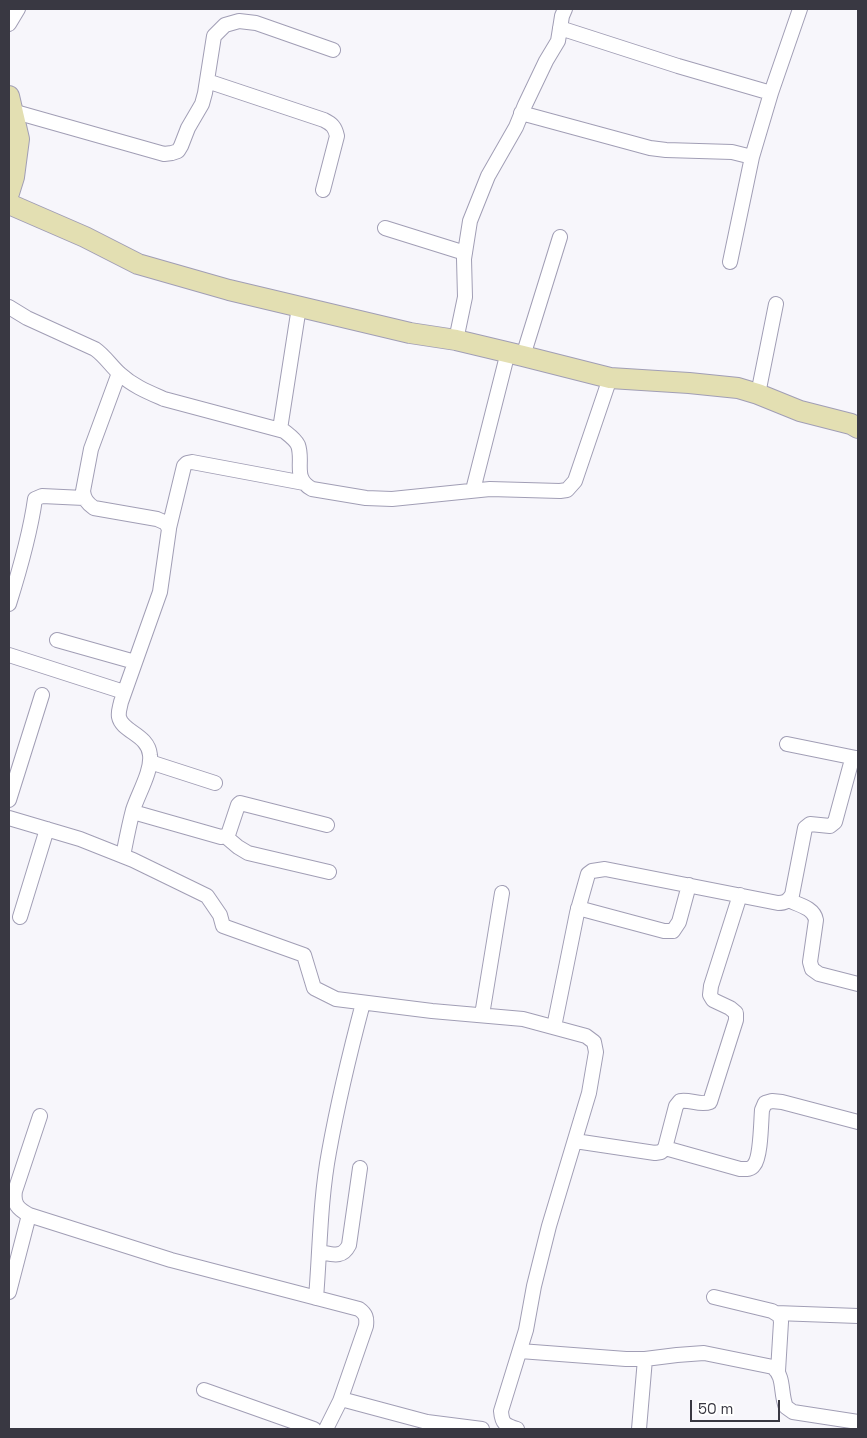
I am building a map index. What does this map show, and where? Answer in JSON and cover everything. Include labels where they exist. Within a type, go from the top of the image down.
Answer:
[{"type":"street","points":[[9,24],[18,9]]},
{"type":"street","points":[[456,340],[465,297],[465,253],[470,222],[488,176],[516,127],[546,61],[558,40],[565,9]]},
{"type":"street","points":[[730,262],[752,157],[798,9]]},
{"type":"street","points":[[10,103],[164,154],[172,154],[178,151],[181,146],[188,128],[202,104],[214,36],[225,25],[239,21],[256,22],[332,50]]},
{"type":"street","points":[[560,28],[678,66],[771,93]]},
{"type":"street","points":[[207,81],[332,123],[337,136],[322,190]]},
{"type":"street","points":[[9,193],[14,177],[19,140],[10,103]]},
{"type":"street","points":[[521,113],[650,148],[732,152],[752,157]]},
{"type":"street","points":[[9,204],[85,237],[138,264],[229,290],[410,333],[456,340],[610,378],[738,388],[800,411],[851,424],[858,428]]},
{"type":"street","points":[[384,228],[465,253]]},
{"type":"street","points":[[473,490],[515,354],[560,237]]},
{"type":"street","points":[[758,394],[776,304]]},
{"type":"street","points":[[9,307],[27,318],[96,349],[103,354],[119,373],[135,386],[164,399],[280,430],[293,438],[297,444],[300,472],[304,483]]},
{"type":"street","points":[[280,430],[299,307]]},
{"type":"street","points":[[119,373],[91,449],[83,491],[84,498],[94,508],[157,519],[166,523],[169,528]]},
{"type":"street","points":[[123,856],[133,812],[149,767],[150,756],[144,741],[122,723],[119,718],[119,710],[160,592],[169,528],[184,466],[192,462],[304,483],[312,489],[366,498],[392,500],[473,490],[567,490],[575,481],[610,378]]},
{"type":"street","points":[[9,604],[22,564],[35,499],[42,496],[84,498]]},
{"type":"street","points":[[57,640],[135,662]]},
{"type":"street","points":[[9,655],[124,692]]},
{"type":"street","points":[[9,800],[42,695]]},
{"type":"street","points":[[788,744],[857,758]]},
{"type":"street","points":[[554,1027],[578,908],[588,874],[598,869],[605,869],[784,903],[792,895],[805,828],[810,824],[830,826],[835,822],[851,763],[857,758]]},
{"type":"street","points":[[150,762],[215,783]]},
{"type":"street","points":[[133,812],[221,837],[228,835],[240,803],[327,825]]},
{"type":"street","points":[[9,818],[80,839],[123,856],[207,896],[220,915],[223,926],[304,955],[314,988],[336,999],[523,1019],[586,1036],[594,1042],[596,1052],[589,1093],[549,1226],[534,1286],[526,1330],[501,1411],[505,1424],[517,1429]]},
{"type":"street","points":[[20,917],[47,829]]},
{"type":"street","points":[[225,836],[238,848],[248,853],[329,872]]},
{"type":"street","points":[[578,908],[664,931],[673,931],[679,922],[689,885]]},
{"type":"street","points":[[482,1015],[502,893]]},
{"type":"street","points":[[575,1141],[655,1153],[661,1152],[665,1148],[676,1106],[680,1101],[685,1100],[705,1104],[710,1102],[736,1020],[736,1013],[713,1000],[710,995],[711,986],[740,895]]},
{"type":"street","points":[[788,900],[812,911],[815,915],[816,920],[810,962],[812,969],[820,974],[858,984]]},
{"type":"street","points":[[316,1298],[328,1154],[344,1077],[363,1002]]},
{"type":"street","points":[[665,1148],[740,1169],[749,1169],[755,1164],[758,1155],[762,1110],[765,1103],[772,1101],[858,1122]]},
{"type":"street","points":[[40,1116],[15,1191],[14,1198],[20,1210],[29,1215],[170,1260],[359,1309],[366,1315],[366,1326],[341,1399],[326,1429]]},
{"type":"street","points":[[319,1252],[340,1254],[346,1251],[360,1168]]},
{"type":"street","points":[[9,1292],[29,1215]]},
{"type":"street","points":[[714,1297],[772,1311],[780,1316],[778,1371],[784,1402],[789,1410],[844,1424],[858,1422]]},
{"type":"street","points":[[776,1313],[858,1316]]},
{"type":"street","points":[[520,1351],[626,1359],[704,1353],[773,1367],[778,1371]]},
{"type":"street","points":[[639,1429],[645,1359]]},
{"type":"street","points":[[204,1390],[314,1429]]},
{"type":"street","points":[[341,1399],[427,1422],[482,1429]]}]
